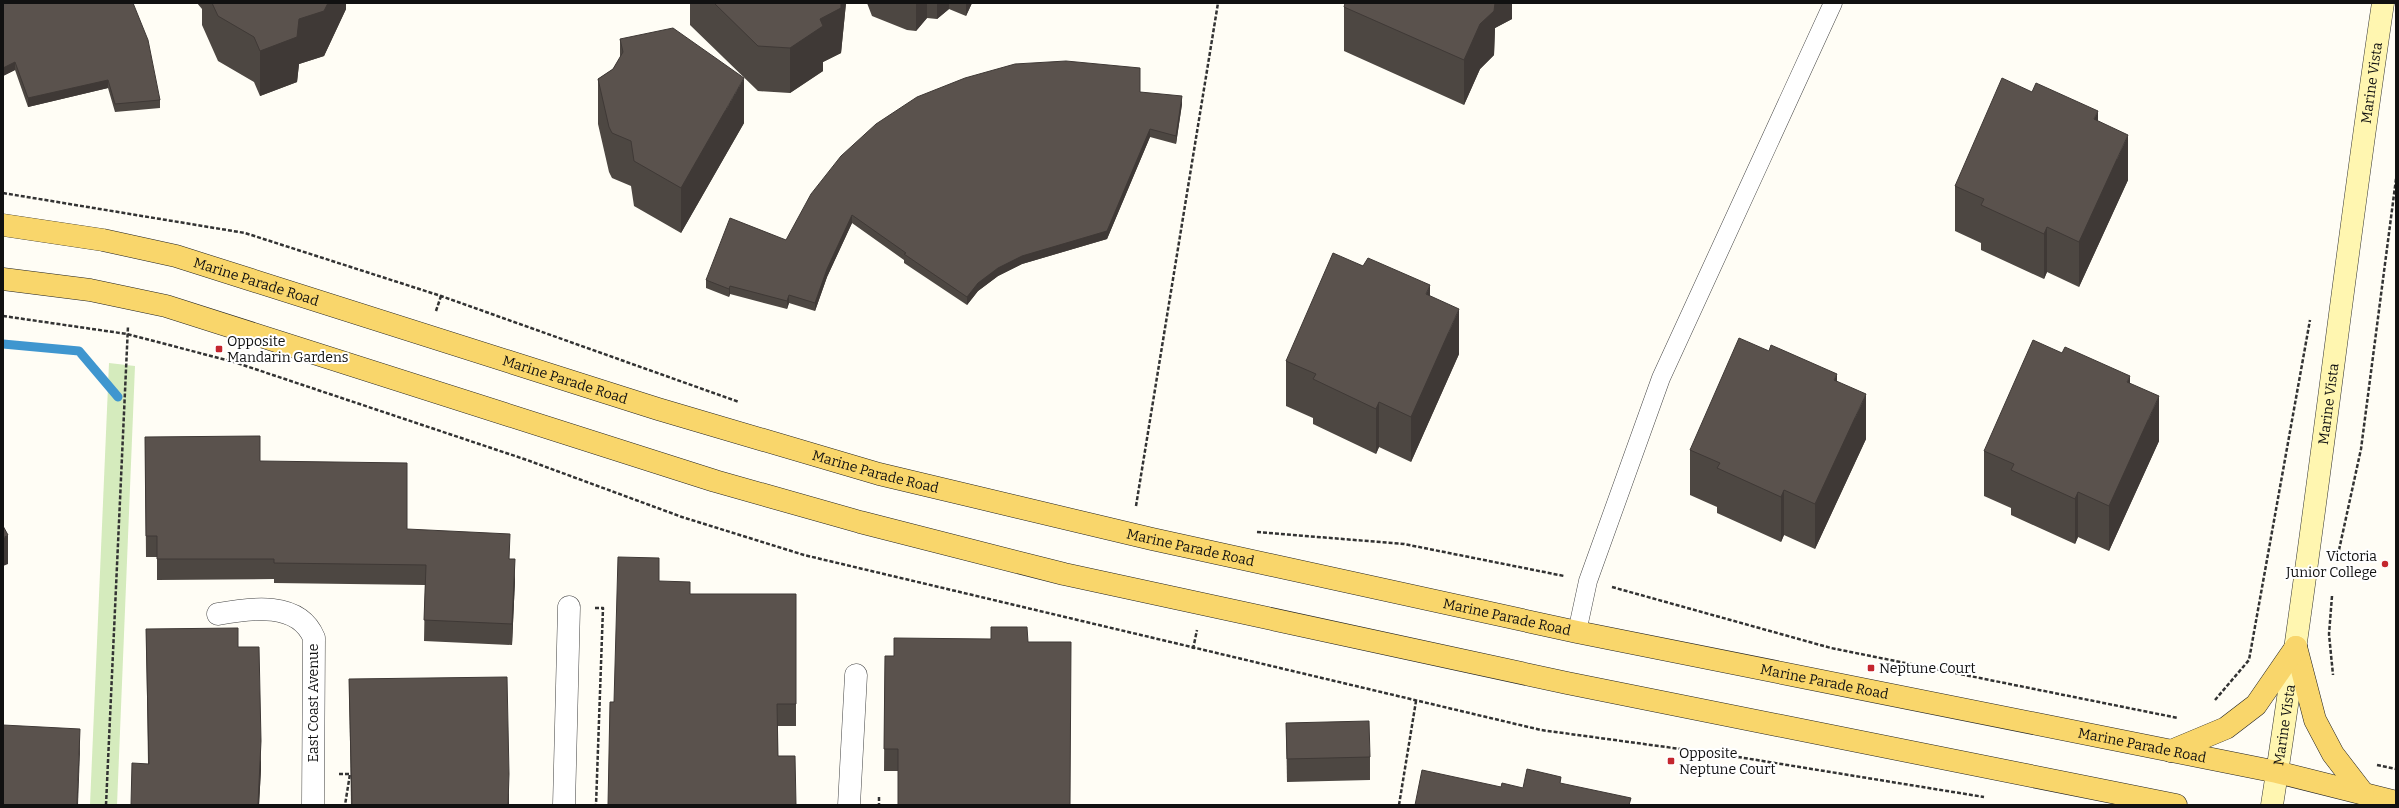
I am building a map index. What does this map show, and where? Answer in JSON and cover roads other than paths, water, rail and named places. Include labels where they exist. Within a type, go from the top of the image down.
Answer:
[{"type":"main road","name":"Marine Parade Road","points":[[3,225],[103,240],[182,258],[658,409],[879,474],[1152,540],[1577,632],[2277,772],[2396,802]]},
{"type":"main road","points":[[3,279],[129,297],[166,306],[715,482],[860,522],[1064,574],[1567,683],[2176,805]]},
{"type":"main road","points":[[2171,751],[2226,728],[2256,705],[2296,647]]},
{"type":"main road","points":[[2296,647],[2315,720],[2333,754],[2363,793]]},
{"type":"street","name":"Marine Vista","points":[[2272,805],[2296,647],[2363,138],[2383,3]]},
{"type":"street","points":[[564,805],[569,607]]},
{"type":"street","name":"East Coast Avenue","points":[[218,614],[245,609],[268,609],[290,614],[309,626],[314,638],[313,805]]},
{"type":"street","points":[[849,805],[856,675]]},
{"type":"lane","points":[[1577,632],[1588,581],[1661,378],[1832,3]]},
{"type":"waterway","points":[[3,344],[79,351],[118,397]]},
{"type":"place","name":"Opposite Mandarin Gardens","points":[[219,349]]},
{"type":"place","name":"Victoria Junior College","points":[[2385,564]]},
{"type":"place","name":"Neptune Court","points":[[1871,668]]},
{"type":"place","name":"Opposite Neptune Court","points":[[1671,761]]}]
